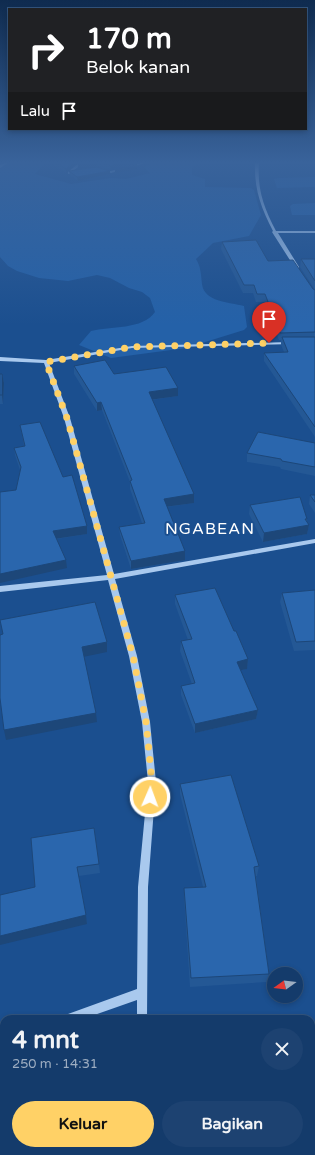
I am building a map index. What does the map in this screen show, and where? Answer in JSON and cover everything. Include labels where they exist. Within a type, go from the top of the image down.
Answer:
[{"type":"street","points":[[268,217],[274,232],[299,271]]},
{"type":"street","points":[[274,232],[315,232]]},
{"type":"street","points":[[0,359],[46,362],[132,347],[299,343]]},
{"type":"street","points":[[46,362],[67,418],[133,656],[146,722],[152,782],[143,887],[142,1015]]},
{"type":"street","points":[[0,589],[110,577],[315,541]]},
{"type":"street","points":[[79,1015],[143,992]]},
{"type":"shaded area","points":[[0,217],[260,217],[249,236],[213,243],[196,259],[200,268],[202,284],[207,294],[218,300],[244,306],[247,327],[244,330],[186,348],[111,358],[79,345],[91,331],[134,325],[150,318],[155,312],[150,298],[142,292],[129,288],[110,278],[97,275],[68,281],[39,278],[17,271],[8,266],[0,257]]},
{"type":"building","points":[[256,240],[268,261],[293,260],[315,290],[315,332],[280,333],[265,294],[257,294],[254,285],[244,285],[222,242]]},
{"type":"building","points":[[301,259],[315,259],[315,281]]},
{"type":"building","points":[[282,337],[315,337],[315,427],[264,353],[288,352]]},
{"type":"building","points":[[105,360],[114,374],[166,367],[178,388],[149,392],[194,494],[164,499],[185,551],[131,561],[119,527],[145,523],[130,481],[132,480],[101,402],[97,403],[74,366]]},
{"type":"building","points":[[0,374],[2,374],[2,395],[0,395]]},
{"type":"building","points":[[40,422],[63,477],[72,475],[87,526],[53,531],[66,560],[0,574],[0,492],[16,490],[21,467],[14,448],[25,446],[20,425]]},
{"type":"building","points":[[258,432],[315,443],[315,467],[247,453]]},
{"type":"building","points":[[310,495],[315,495],[315,502]]},
{"type":"building","points":[[300,497],[307,519],[305,519],[309,525],[264,533],[250,505]]},
{"type":"building","points":[[215,588],[248,659],[237,662],[258,710],[195,724],[181,686],[195,683],[181,641],[192,639],[175,595]]},
{"type":"building","points":[[315,590],[315,641],[296,642],[282,593]]},
{"type":"building","points":[[95,602],[107,642],[82,647],[96,713],[4,730],[0,698],[0,635],[3,634],[0,620]]},
{"type":"building","points":[[231,775],[259,866],[254,867],[268,967],[267,974],[191,978],[184,888],[206,887],[180,784]]},
{"type":"building","points":[[94,828],[99,864],[77,867],[86,915],[0,936],[0,895],[35,887],[31,838]]},
{"type":"district","name":"NGABEAN","points":[[210,529]]},
{"type":"route","points":[[150,797],[152,782],[146,722],[133,656],[67,418],[46,362],[132,347],[269,343]]}]
